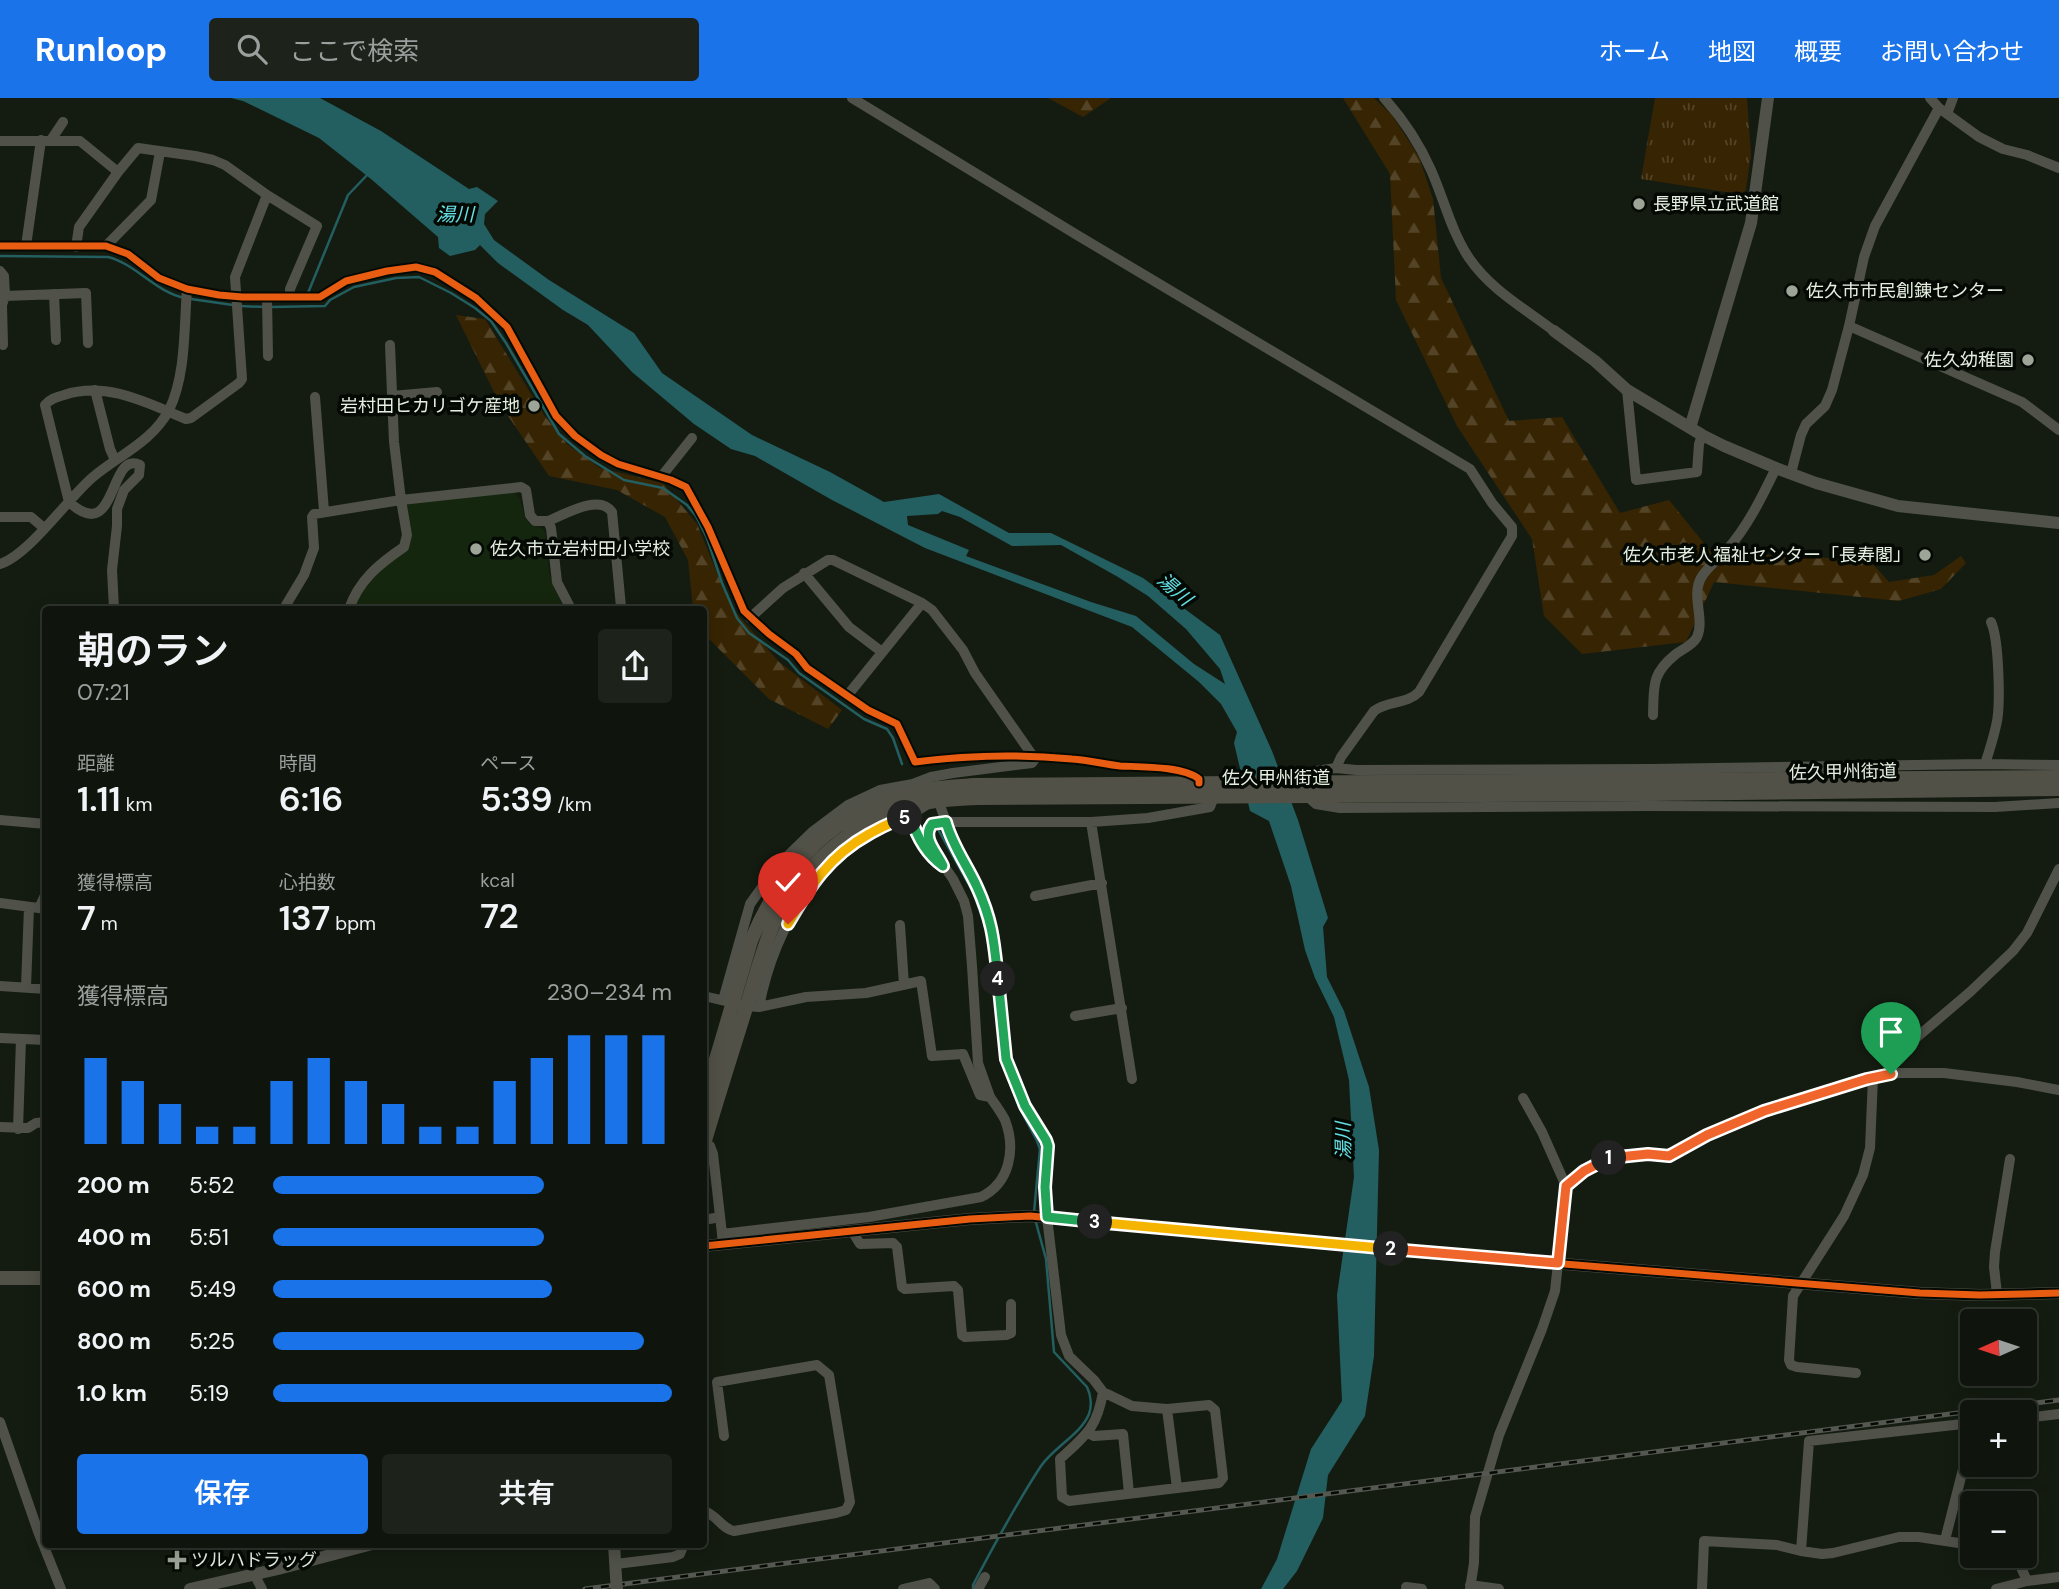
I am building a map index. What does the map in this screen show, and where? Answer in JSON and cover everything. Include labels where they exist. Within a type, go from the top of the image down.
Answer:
[{"type":"main road","name":"佐久甲州街道","points":[[707,1132],[740,1004],[748,952],[760,919],[777,888],[794,865],[818,841],[857,813],[914,788],[1199,783],[1216,792],[1298,782],[2059,777]]},
{"type":"main road","name":"佐久甲州街道","points":[[707,1092],[766,941],[786,902],[810,870],[842,841],[873,820],[896,810],[978,798],[1216,792],[1303,797],[2059,789]]},
{"type":"main road","points":[[0,1278],[42,1278]]},
{"type":"street","points":[[852,98],[1470,469],[1492,503],[1507,519],[1512,527],[1512,536],[1419,692],[1408,700],[1381,705],[1374,711],[1336,768]]},
{"type":"street","points":[[1384,98],[1409,128],[1431,170],[1451,223],[1470,259],[1501,293],[1595,361],[1626,390],[1724,446],[1816,483],[1898,506],[2059,523]]},
{"type":"street","points":[[1690,428],[1751,222],[1768,98]]},
{"type":"street","points":[[1930,98],[1979,137],[2003,149],[2059,168]]},
{"type":"street","points":[[1791,473],[1806,424],[1825,406],[1832,390],[1864,257],[1875,226],[1953,98]]},
{"type":"street","points":[[26,246],[46,140],[63,121]]},
{"type":"street","points":[[0,141],[80,141],[118,172]]},
{"type":"street","points":[[76,247],[79,227],[138,149],[213,160],[225,165],[317,226],[290,289],[301,298]]},
{"type":"street","points":[[106,246],[151,200],[160,152]]},
{"type":"street","points":[[114,606],[112,569],[117,509],[124,490],[139,475],[140,465],[127,464],[100,511],[86,514],[81,512],[69,502],[45,405],[47,401],[66,394],[95,390],[124,394],[186,419],[194,417],[242,379],[235,276],[267,195]]},
{"type":"street","points":[[0,246],[106,246],[128,254],[187,296],[236,302],[267,303],[320,297],[346,281],[387,271],[416,267],[435,272],[476,298],[507,327],[556,416],[575,436],[618,464],[661,477],[686,487],[691,492],[739,603],[750,618],[796,654],[807,668],[868,710],[897,724],[923,777]]},
{"type":"street","points":[[0,271],[4,276],[5,296],[2,304],[3,345]]},
{"type":"street","points":[[5,296],[86,293],[88,343]]},
{"type":"street","points":[[54,294],[56,340]]},
{"type":"street","points":[[0,564],[14,557],[92,478],[141,443],[169,412],[179,381],[187,296]]},
{"type":"street","points":[[267,303],[268,356]]},
{"type":"street","points":[[1849,326],[2022,401],[2059,430]]},
{"type":"street","points":[[350,606],[359,586],[372,570],[404,547],[407,535],[394,442],[390,345]]},
{"type":"street","points":[[95,390],[115,460]]},
{"type":"street","points":[[1626,390],[1636,480],[1697,472],[1702,435]]},
{"type":"street","points":[[392,396],[437,392]]},
{"type":"street","points":[[316,397],[324,512]]},
{"type":"street","points":[[661,477],[692,438]]},
{"type":"street","points":[[1653,715],[1657,674],[1697,636],[1697,593],[1702,576],[1726,551],[1758,506],[1776,468]]},
{"type":"street","points":[[286,606],[304,575],[314,548],[312,517],[318,512],[521,487],[526,490],[530,515],[535,521],[548,521],[583,507],[602,504],[608,507],[612,512],[621,606]]},
{"type":"street","points":[[0,517],[32,517],[44,528]]},
{"type":"street","points":[[548,521],[557,582],[569,606]]},
{"type":"street","points":[[750,618],[783,588],[828,560],[833,560],[932,610],[962,650],[1034,759],[1032,763],[931,777],[914,788]]},
{"type":"street","points":[[804,573],[849,627],[882,652]]},
{"type":"street","points":[[847,696],[922,603]]},
{"type":"street","points":[[1985,764],[1997,726],[1998,713],[1997,640],[1991,622]]},
{"type":"street","points":[[915,762],[997,755],[1075,759],[1158,768],[1194,775],[1199,779],[1199,783]]},
{"type":"street","points":[[1298,782],[1316,771],[1336,768],[1637,769],[2059,765]]},
{"type":"street","points":[[707,1245],[723,1239],[958,1202],[990,1193],[1002,1181],[1010,1147],[1006,1123],[990,1097],[978,1063],[968,916],[960,890],[927,836],[932,824],[1091,822],[1148,818],[1210,807],[1216,792]]},
{"type":"street","points":[[1303,797],[1324,807],[1340,808],[1995,807],[2059,803]]},
{"type":"street","points":[[740,1004],[762,992],[777,945],[799,904],[820,873],[839,853],[895,821],[936,805],[987,911],[994,933],[1004,1052],[1025,1106],[1048,1146],[1045,1217],[1061,1335],[1069,1356],[1103,1392],[1132,1406],[1167,1409],[1209,1405],[1215,1410],[1223,1478],[1219,1483],[1069,1501],[1062,1497],[1060,1459],[1095,1423],[1103,1392]]},
{"type":"street","points":[[911,817],[923,847],[943,866]]},
{"type":"street","points":[[0,820],[42,824]]},
{"type":"street","points":[[1091,822],[1132,1079]]},
{"type":"street","points":[[1891,1074],[1890,1068],[1896,1055],[2013,951],[2027,933],[2059,869]]},
{"type":"street","points":[[1035,896],[1102,883]]},
{"type":"street","points":[[0,903],[38,908],[26,987]]},
{"type":"street","points":[[900,925],[904,985]]},
{"type":"street","points":[[707,997],[740,1004],[866,993],[921,981],[932,1056],[963,1054],[980,1095],[990,1097]]},
{"type":"street","points":[[0,986],[42,989]]},
{"type":"street","points":[[1075,1016],[1122,1008]]},
{"type":"street","points":[[0,1038],[42,1040]]},
{"type":"street","points":[[18,1129],[21,1039]]},
{"type":"street","points":[[1566,1186],[1584,1171],[1608,1158],[1648,1154],[1669,1156],[1707,1135],[1764,1111],[1873,1077],[1944,1073],[2059,1090]]},
{"type":"street","points":[[1856,1373],[1791,1365],[1789,1360],[1793,1296],[1844,1216],[1863,1175],[1870,1148],[1873,1077]]},
{"type":"street","points":[[1499,1589],[1470,1587],[1474,1563],[1475,1517],[1499,1434],[1555,1291],[1566,1186],[1542,1132],[1523,1098]]},
{"type":"street","points":[[0,1127],[28,1128],[42,1123]]},
{"type":"street","points":[[707,1145],[713,1154],[723,1239]]},
{"type":"street","points":[[1997,1294],[1995,1252],[2010,1159]]},
{"type":"street","points":[[723,1239],[1030,1216],[1384,1249],[1920,1293],[2059,1293]]},
{"type":"street","points":[[707,1219],[720,1217]]},
{"type":"street","points":[[852,1231],[860,1244],[893,1243],[897,1247],[902,1287],[905,1289],[954,1286],[958,1290],[962,1335],[965,1337],[1011,1333],[1011,1304]]},
{"type":"street","points":[[707,1512],[715,1515],[728,1530],[734,1531],[836,1513],[846,1510],[850,1502],[830,1375],[817,1365],[717,1382],[724,1436]]},
{"type":"street","points":[[1167,1409],[1177,1488]]},
{"type":"street","points":[[2037,1417],[2059,1414]]},
{"type":"street","points":[[0,1422],[42,1542]]},
{"type":"street","points":[[1801,1551],[1809,1441],[1960,1424]]},
{"type":"street","points":[[1088,1433],[1094,1436],[1123,1434],[1129,1493]]},
{"type":"street","points":[[1945,1540],[1961,1477]]},
{"type":"street","points":[[1702,1589],[1704,1541],[1777,1545],[1822,1554],[1899,1537],[1960,1543]]},
{"type":"street","points":[[45,1548],[61,1589]]},
{"type":"street","points":[[275,1548],[278,1569]]},
{"type":"street","points":[[190,1589],[357,1548]]},
{"type":"street","points":[[614,1548],[616,1577],[680,1554],[682,1548]]},
{"type":"street","points":[[2021,1568],[2027,1581]]},
{"type":"street","points":[[254,1574],[261,1589]]},
{"type":"street","points":[[978,1589],[985,1577]]},
{"type":"street","points":[[1996,1589],[2059,1577]]},
{"type":"street","points":[[903,1589],[929,1583],[935,1589]]},
{"type":"street","points":[[1406,1587],[1422,1589]]},
{"type":"shaded area","name":"佐久市立岩村田小学校","points":[[514,491],[520,500],[526,520],[545,532],[549,573],[563,606],[355,606],[357,598],[375,571],[403,552],[405,504]]},
{"type":"green space","points":[[1048,98],[1111,98],[1083,117]]},
{"type":"green space","points":[[1343,98],[1374,98],[1392,115],[1419,157],[1433,199],[1441,278],[1509,421],[1562,417],[1620,513],[1669,500],[1711,552],[1869,560],[1889,582],[1934,575],[1961,556],[1966,563],[1941,589],[1899,601],[1714,582],[1686,642],[1582,654],[1544,616],[1532,539],[1457,426],[1396,300],[1390,174]]},
{"type":"green space","points":[[1655,98],[1747,98],[1751,155],[1745,195],[1641,179]]},
{"type":"green space","points":[[456,315],[485,319],[544,415],[567,444],[600,468],[663,483],[697,524],[731,607],[779,662],[842,710],[828,729],[769,699],[707,637],[707,606],[693,606],[688,560],[665,517],[617,490],[549,476],[500,404]]},
{"type":"water","name":"湯川","points":[[231,98],[320,98],[381,131],[469,189],[477,187],[498,201],[485,214],[484,224],[494,240],[549,280],[634,333],[662,373],[752,435],[830,472],[884,502],[939,494],[1009,533],[1051,533],[1143,578],[1220,635],[1272,751],[1298,820],[1328,918],[1323,927],[1327,977],[1344,1011],[1369,1087],[1379,1150],[1374,1356],[1365,1416],[1328,1475],[1323,1518],[1297,1571],[1283,1589],[1261,1589],[1277,1559],[1311,1449],[1342,1401],[1337,1295],[1354,1177],[1349,1080],[1334,1017],[1305,950],[1291,886],[1269,821],[1250,811],[1234,743],[1237,732],[1221,704],[1199,682],[1132,627],[925,548],[755,456],[731,449],[694,424],[632,372],[588,325],[498,263],[480,245],[475,250],[450,256],[439,248],[438,237],[319,138],[243,101]],"holes":[[[942,511],[960,517],[1012,546],[1061,545],[1118,577],[1148,596],[1186,629],[1220,669],[1225,684],[1194,664],[1136,616],[966,556],[969,550],[908,525],[907,516],[938,514]]]},
{"type":"waterway","points":[[308,293],[348,195],[369,173]]},
{"type":"waterway","points":[[0,256],[108,257],[128,266],[164,290],[185,298]]},
{"type":"waterway","points":[[271,307],[325,306],[330,300],[354,287],[396,278],[419,277],[475,308],[491,321],[506,343],[559,434],[585,456],[624,480],[663,488],[687,505],[707,538],[737,618],[749,633],[864,719],[887,729],[902,764]]},
{"type":"waterway","points":[[191,299],[233,305]]},
{"type":"waterway","points":[[240,306],[265,307]]},
{"type":"waterway","points":[[939,831],[974,894],[989,938]]},
{"type":"waterway","points":[[998,1025],[1001,1060]]},
{"type":"waterway","points":[[1005,1070],[1019,1107],[1040,1149],[1034,1212]]},
{"type":"waterway","points":[[973,1589],[997,1540],[1041,1466],[1080,1428],[1091,1408],[1087,1387],[1054,1352],[1046,1259],[1035,1219]]},
{"type":"railway","points":[[585,1589],[2059,1400]]},
{"type":"cycle path","points":[[0,246],[106,246],[128,254],[159,278],[187,289],[242,297],[320,297],[346,281],[387,271],[416,267],[435,272],[476,298],[507,327],[556,416],[575,436],[618,464],[686,487],[708,527],[744,611],[796,654],[807,668],[868,710],[897,724],[915,762],[994,756],[1052,757],[1120,766],[1172,769],[1192,775],[1199,779],[1199,783]]},
{"type":"cycle path","points":[[707,1246],[970,1219],[1030,1216],[1405,1251],[1920,1293],[2059,1293]]},
{"type":"place","name":"長野県立武道館","points":[[1639,204]]},
{"type":"place","name":"佐久市市民創錬センター","points":[[1792,291]]},
{"type":"place","name":"佐久幼稚園","points":[[2028,360]]},
{"type":"place","name":"岩村田ヒカリゴケ産地","points":[[534,406]]},
{"type":"place","name":"佐久市立岩村田小学校","points":[[476,549]]},
{"type":"place","name":"佐久市老人福祉センター「長寿閣」","points":[[1925,555]]},
{"type":"place","name":"ツルハドラッグ","points":[[177,1560]]},
{"type":"route","points":[[788,924],[813,882],[839,853],[895,821],[911,817],[923,847],[943,866],[927,836],[932,824],[946,822],[949,835],[976,885],[994,933],[1004,1052],[1025,1106],[1048,1146],[1045,1187],[1047,1217],[1558,1263],[1566,1186],[1584,1171],[1608,1158],[1648,1154],[1669,1156],[1707,1135],[1764,1111],[1891,1074]]}]
